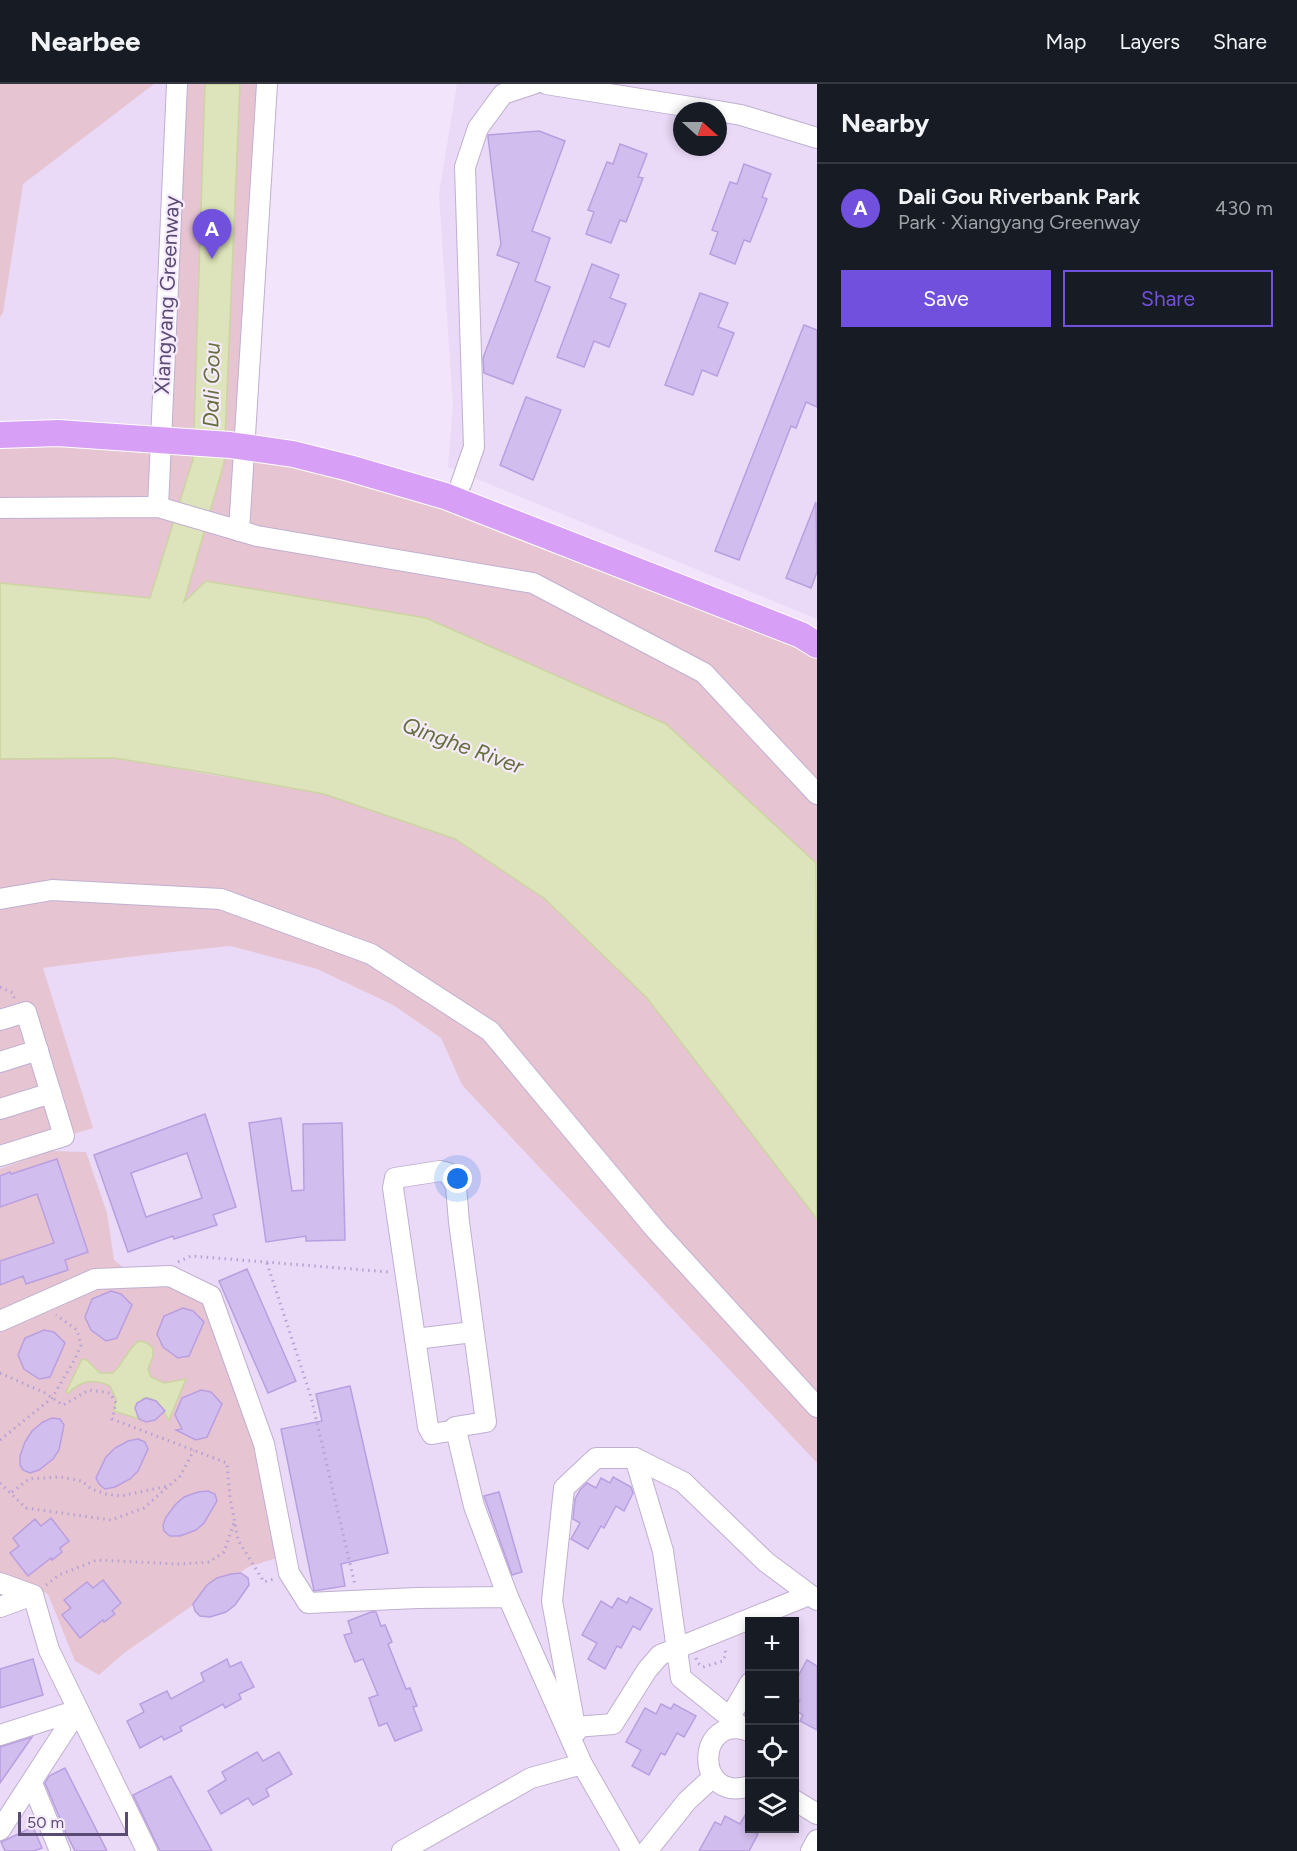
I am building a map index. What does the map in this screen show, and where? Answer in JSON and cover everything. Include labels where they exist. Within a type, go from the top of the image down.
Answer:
[{"type":"main road","points":[[0,420],[82,420],[166,433],[239,440],[288,441],[446,478],[806,622],[817,629]]},
{"type":"main road","points":[[0,435],[166,433]]},
{"type":"main road","points":[[239,440],[349,468],[445,496],[801,635],[817,645]]},
{"type":"street","name":"Xiangyang Greenway","points":[[164,508],[177,84]]},
{"type":"street","points":[[236,530],[239,440],[267,84]]},
{"type":"street","points":[[461,484],[474,447],[465,167],[478,128],[503,94],[533,84]]},
{"type":"street","points":[[546,84],[673,104]]},
{"type":"street","points":[[727,113],[817,138]]},
{"type":"street","points":[[0,508],[164,508],[257,536],[533,583],[704,673],[817,794]]},
{"type":"street","points":[[0,899],[52,890],[221,899],[371,954],[490,1032],[655,1228],[817,1407]]},
{"type":"street","points":[[0,1020],[26,1012],[64,1136],[0,1156]]},
{"type":"street","points":[[0,1062],[38,1050]]},
{"type":"street","points":[[0,1108],[51,1093]]},
{"type":"street","points":[[456,1430],[432,1434],[428,1427],[393,1188],[395,1178],[440,1171],[448,1173],[456,1185],[486,1422],[455,1427],[456,1430],[474,1506],[508,1597],[582,1764],[632,1851]]},
{"type":"street","points":[[0,1321],[95,1279],[170,1276],[211,1296],[264,1444],[289,1573],[308,1603],[508,1597]]},
{"type":"street","points":[[415,1339],[474,1332]]},
{"type":"street","points":[[582,1764],[552,1601],[564,1488],[596,1458],[635,1458],[683,1482],[766,1562],[808,1598]]},
{"type":"street","points":[[635,1458],[663,1551],[681,1678],[741,1725]]},
{"type":"street","points":[[0,1583],[33,1595]]},
{"type":"street","points":[[0,1607],[33,1595]]},
{"type":"street","points":[[33,1595],[49,1650],[147,1851]]},
{"type":"street","points":[[790,1617],[808,1598]]},
{"type":"street","points":[[575,1727],[613,1724],[647,1670],[660,1655],[808,1598]]},
{"type":"street","points":[[741,1725],[745,1706]]},
{"type":"street","points":[[0,1735],[78,1710]]},
{"type":"street","points":[[0,1830],[78,1710]]},
{"type":"street","points":[[741,1725],[714,1738],[709,1747],[708,1768],[721,1784],[731,1788],[745,1788]]},
{"type":"street","points":[[402,1851],[531,1778],[582,1764]]},
{"type":"street","points":[[647,1851],[687,1801],[713,1777]]},
{"type":"street","points":[[34,1788],[54,1846]]},
{"type":"street","points":[[799,1803],[817,1814]]},
{"type":"street","points":[[811,1851],[817,1840]]},
{"type":"path","points":[[170,1276],[176,1263],[192,1256],[387,1272],[405,1270]]},
{"type":"path","points":[[267,1263],[311,1397],[358,1600]]},
{"type":"path","points":[[0,1440],[52,1398],[81,1345],[77,1330],[40,1303]]},
{"type":"path","points":[[0,1373],[63,1405],[89,1390],[110,1393],[116,1403],[112,1419],[226,1463],[238,1540],[264,1582],[289,1573]]},
{"type":"path","points":[[0,1483],[12,1492],[26,1508],[111,1520],[144,1508],[180,1476],[194,1450]]},
{"type":"path","points":[[12,1492],[29,1479],[60,1477],[76,1478],[91,1489],[113,1495],[147,1491],[169,1485]]},
{"type":"path","points":[[33,1595],[59,1575],[97,1560],[178,1564],[209,1562],[224,1552],[234,1522]]},
{"type":"path","points":[[700,1650],[696,1658],[703,1667],[723,1661],[726,1654],[724,1646],[718,1644]]},
{"type":"shaded area","points":[[0,84],[174,84],[158,507],[0,508]]},
{"type":"shaded area","points":[[0,84],[154,84],[23,184],[3,313],[0,317]]},
{"type":"shaded area","points":[[177,84],[267,84],[253,441],[817,640],[817,864],[666,724],[184,603],[0,583],[0,435],[160,439]]},
{"type":"shaded area","points":[[457,84],[817,84],[817,619],[448,467],[453,406],[439,194]]},
{"type":"shaded area","points":[[114,758],[324,794],[455,839],[545,899],[647,998],[817,1219],[817,1463],[462,1085],[441,1038],[393,1005],[317,969],[230,946],[43,968],[93,1128],[0,1156],[0,759]]},
{"type":"shaded area","points":[[230,946],[317,969],[393,1005],[441,1038],[462,1085],[817,1463],[817,1851],[0,1851],[0,974]]},
{"type":"shaded area","points":[[49,1151],[86,1152],[107,1213],[114,1260],[134,1277],[211,1296],[264,1444],[286,1555],[248,1567],[124,1653],[99,1675],[75,1661],[48,1594],[0,1572],[0,1169]]},
{"type":"water","points":[[205,84],[240,84],[224,463],[184,602],[206,581],[426,618],[666,724],[816,863],[817,1219],[647,998],[545,899],[455,839],[324,794],[208,773],[114,758],[0,759],[0,583],[150,598],[193,459]]},
{"type":"water","points":[[139,1341],[153,1348],[153,1356],[148,1369],[151,1377],[164,1383],[186,1379],[169,1420],[158,1403],[148,1398],[144,1398],[138,1404],[139,1419],[114,1411],[116,1399],[110,1386],[98,1382],[88,1382],[66,1392],[82,1359],[87,1360],[100,1373],[113,1373]]},
{"type":"building","points":[[539,131],[565,141],[532,231],[550,238],[535,281],[550,287],[513,384],[484,373],[483,358],[519,263],[497,255],[501,244],[488,135]]},
{"type":"building","points":[[620,144],[647,154],[638,177],[643,178],[626,222],[620,220],[611,243],[586,234],[594,212],[588,210],[607,162],[613,164]]},
{"type":"building","points":[[744,164],[771,174],[762,197],[767,199],[750,242],[744,240],[735,264],[710,254],[718,232],[712,230],[730,182],[737,184]]},
{"type":"building","points":[[592,264],[619,275],[610,298],[626,304],[609,347],[594,341],[584,367],[557,357]]},
{"type":"building","points":[[700,293],[728,303],[718,327],[734,333],[717,376],[702,370],[693,395],[665,385]]},
{"type":"building","points":[[804,325],[817,330],[817,407],[806,402],[796,428],[791,426],[739,560],[715,551]]},
{"type":"building","points":[[526,397],[561,410],[533,480],[500,465]]},
{"type":"building","points":[[816,502],[817,572],[811,588],[786,578]]},
{"type":"building","points":[[205,1114],[236,1207],[213,1215],[217,1225],[174,1239],[173,1236],[128,1252],[94,1155]],"holes":[[[187,1153],[202,1198],[146,1217],[131,1173]]]},
{"type":"building","points":[[281,1118],[292,1191],[304,1190],[303,1124],[342,1123],[345,1240],[306,1241],[306,1236],[266,1242],[249,1123]]},
{"type":"building","points":[[57,1159],[88,1252],[65,1260],[68,1270],[26,1284],[23,1276],[0,1285],[0,1261],[54,1243],[37,1194],[0,1207],[0,1176]]},
{"type":"building","points":[[247,1269],[296,1381],[268,1393],[219,1281]]},
{"type":"building","points":[[111,1291],[121,1294],[132,1305],[117,1338],[106,1341],[91,1330],[85,1317],[92,1299]]},
{"type":"building","points":[[183,1308],[193,1311],[204,1322],[189,1356],[178,1358],[163,1347],[157,1334],[164,1316]]},
{"type":"building","points":[[44,1330],[54,1332],[65,1343],[50,1377],[39,1379],[24,1369],[18,1355],[25,1338]]},
{"type":"building","points":[[350,1386],[388,1553],[341,1564],[345,1586],[314,1591],[281,1429],[322,1421],[316,1394]]},
{"type":"building","points":[[201,1390],[211,1392],[222,1404],[207,1437],[196,1440],[176,1430],[182,1429],[175,1415],[182,1398]]},
{"type":"building","points":[[146,1398],[156,1401],[165,1411],[155,1420],[146,1422],[139,1419],[135,1408],[137,1403]]},
{"type":"building","points":[[52,1418],[60,1419],[64,1425],[59,1450],[53,1459],[39,1470],[30,1473],[23,1470],[20,1465],[20,1456],[25,1442],[32,1431]]},
{"type":"building","points":[[138,1439],[145,1442],[148,1449],[138,1471],[130,1479],[115,1487],[105,1489],[96,1478],[106,1457],[115,1448]]},
{"type":"building","points":[[613,1477],[631,1487],[633,1493],[624,1511],[616,1506],[604,1528],[601,1526],[588,1549],[571,1539],[580,1523],[573,1519],[575,1499],[587,1483],[596,1488],[601,1478],[610,1483]]},
{"type":"building","points":[[208,1491],[215,1494],[217,1501],[204,1523],[196,1530],[180,1536],[170,1536],[164,1531],[163,1525],[166,1517],[175,1505],[184,1497]]},
{"type":"building","points":[[499,1492],[522,1572],[512,1575],[484,1496]]},
{"type":"building","points":[[51,1518],[69,1541],[60,1548],[62,1552],[28,1576],[10,1553],[19,1546],[13,1538],[35,1519],[41,1526]]},
{"type":"building","points":[[241,1573],[248,1578],[249,1585],[235,1605],[226,1612],[210,1617],[200,1616],[195,1611],[193,1604],[207,1585],[217,1578]]},
{"type":"building","points":[[103,1580],[121,1603],[112,1611],[115,1614],[104,1622],[103,1620],[80,1638],[62,1615],[71,1608],[64,1600],[87,1582],[93,1588]]},
{"type":"building","points":[[630,1597],[652,1609],[640,1630],[633,1626],[621,1648],[617,1646],[605,1669],[588,1659],[597,1643],[582,1635],[601,1601],[612,1608],[618,1598],[627,1603]]},
{"type":"building","points":[[376,1612],[381,1626],[385,1625],[392,1642],[388,1644],[406,1689],[410,1688],[417,1706],[413,1707],[422,1730],[395,1741],[387,1723],[379,1726],[369,1698],[378,1695],[363,1659],[355,1662],[344,1635],[352,1633],[348,1621]]},
{"type":"building","points":[[33,1659],[43,1695],[0,1708],[0,1669]]},
{"type":"building","points":[[227,1659],[230,1667],[241,1662],[254,1687],[239,1694],[241,1699],[225,1708],[223,1704],[180,1727],[182,1731],[164,1740],[162,1736],[140,1748],[127,1721],[144,1712],[140,1704],[167,1691],[171,1699],[204,1681],[201,1673]]},
{"type":"building","points":[[807,1660],[817,1666],[817,1730],[800,1721],[803,1715],[799,1712],[799,1675]]},
{"type":"building","points":[[661,1704],[671,1709],[674,1704],[696,1716],[684,1737],[677,1733],[665,1755],[661,1753],[649,1775],[632,1766],[641,1750],[626,1742],[645,1708],[656,1714]]},
{"type":"building","points":[[32,1737],[0,1783],[0,1747]]},
{"type":"building","points":[[257,1752],[263,1761],[279,1752],[292,1774],[266,1789],[269,1796],[253,1805],[248,1798],[221,1814],[208,1791],[226,1780],[222,1772]]},
{"type":"building","points":[[65,1768],[107,1851],[75,1851],[45,1783],[49,1776]]},
{"type":"building","points":[[171,1776],[212,1851],[160,1851],[133,1795]]},
{"type":"building","points":[[725,1816],[740,1824],[745,1816],[745,1833],[758,1834],[749,1851],[699,1851],[715,1822],[721,1825]]},
{"type":"building","points":[[33,1827],[42,1848],[34,1851],[5,1851],[1,1842]]},
{"type":"place","name":"Dali Gou Riverbank Park","points":[[212,259]]},
{"type":"water label","name":"Dali Gou","points":[[211,385]]},
{"type":"water label","name":"Qinghe River","points":[[463,745]]}]
